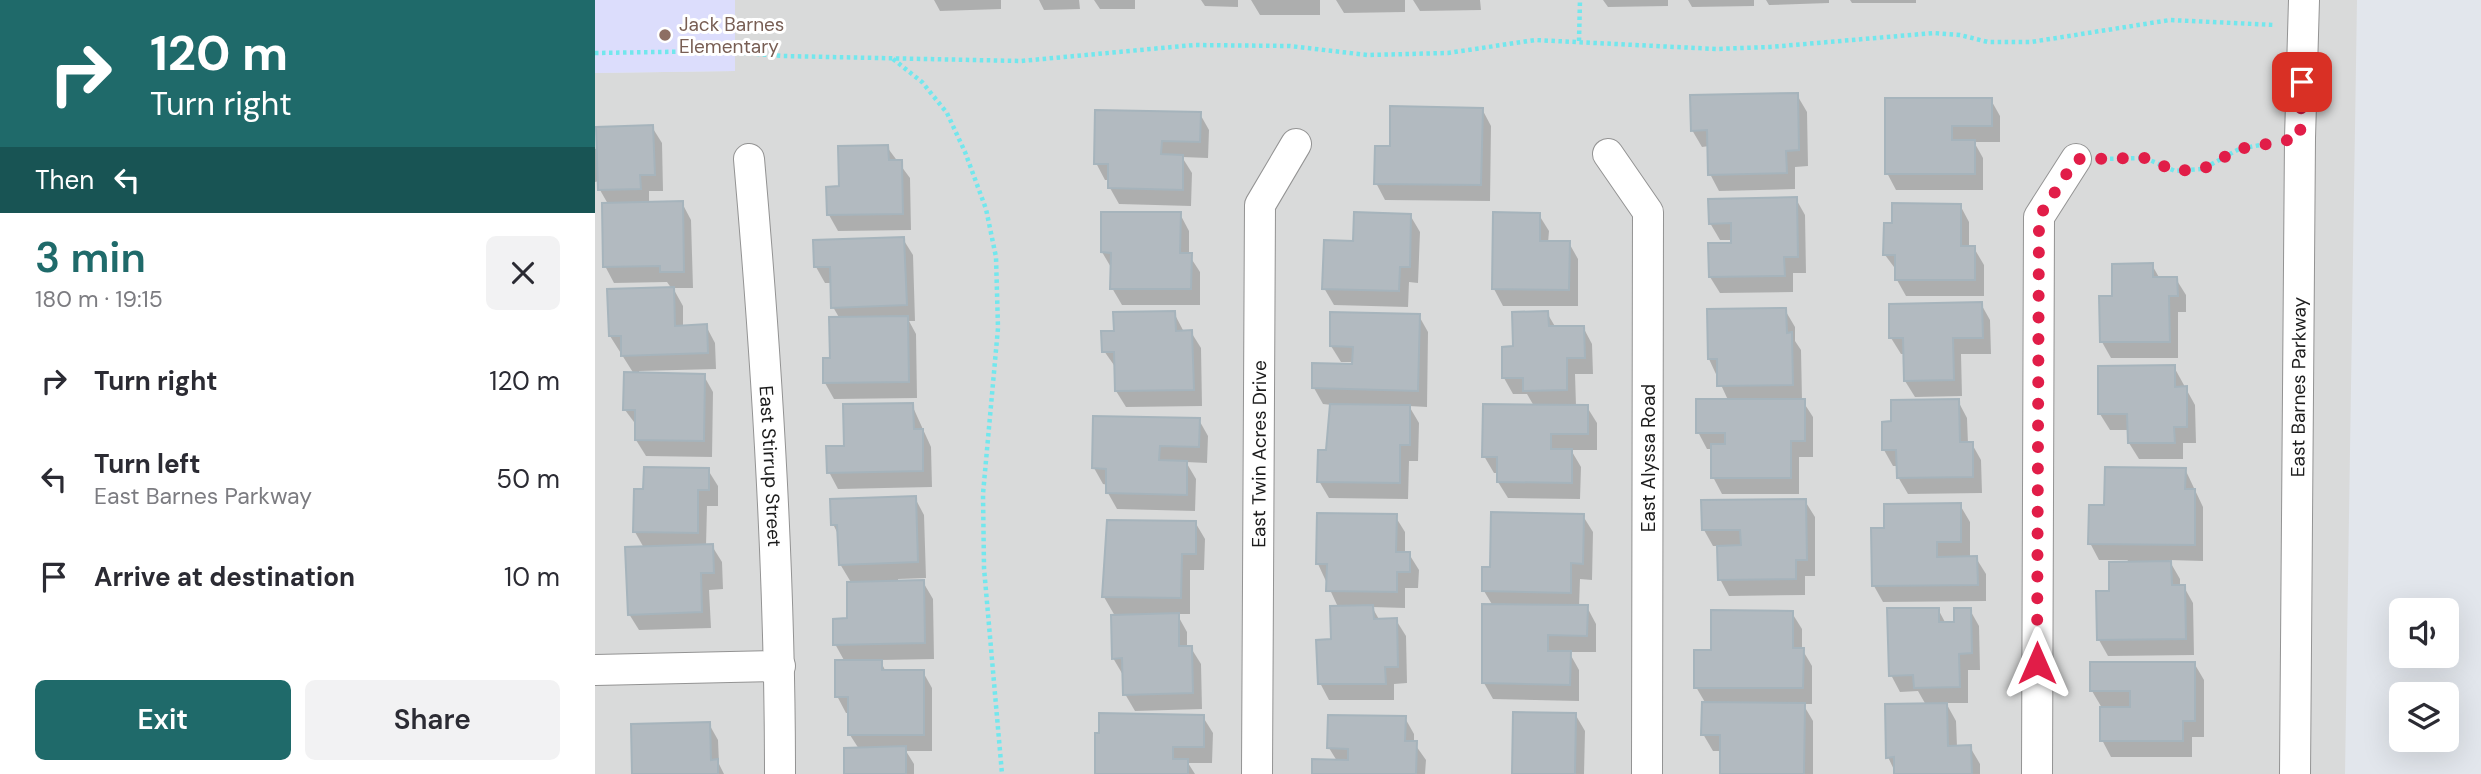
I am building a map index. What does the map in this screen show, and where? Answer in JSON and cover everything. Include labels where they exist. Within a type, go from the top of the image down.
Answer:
[{"type":"street","name":"East Barnes Parkway","points":[[2295,774],[2300,138],[2304,13]]},
{"type":"street","name":"East Twin Acres Drive","points":[[1257,774],[1260,205],[1296,144]]},
{"type":"street","name":"East Alyssa Road","points":[[1608,155],[1648,212],[1647,774]]},
{"type":"street","name":"East Stirrup Street","points":[[749,159],[769,388],[780,666],[780,774]]},
{"type":"street","points":[[2036,774],[2039,217],[2076,159]]},
{"type":"street","points":[[595,670],[780,666]]},
{"type":"path","points":[[1579,41],[1580,0]]},
{"type":"path","points":[[595,53],[721,51],[1021,61],[1194,45],[1290,46],[1367,55],[1448,53],[1535,40],[1716,49],[1934,33],[1960,35],[1988,42],[2031,42],[2170,20],[2304,13]]},
{"type":"path","points":[[892,58],[922,82],[947,113],[986,209],[996,257],[998,328],[983,494],[984,555],[1002,774]]},
{"type":"path","points":[[2076,159],[2145,158],[2175,171],[2203,169],[2239,149],[2300,138]]},
{"type":"shaded area","name":"Jack Barnes Elementary","points":[[595,0],[735,0],[735,71],[595,73]]},
{"type":"shaded area","points":[[735,0],[2357,0],[2345,774],[595,774],[595,73],[735,71]]},
{"type":"building","points":[[1798,93],[1799,150],[1786,151],[1787,173],[1708,175],[1707,130],[1691,131],[1690,95]]},
{"type":"building","points":[[1885,98],[1992,98],[1992,126],[1952,126],[1952,140],[1975,140],[1975,174],[1885,174]]},
{"type":"building","points":[[1390,106],[1483,108],[1481,185],[1374,184],[1375,146],[1390,146]]},
{"type":"building","points":[[1095,110],[1201,112],[1200,142],[1162,141],[1161,154],[1183,155],[1183,190],[1108,188],[1108,164],[1094,164]]},
{"type":"building","points":[[653,125],[655,175],[640,175],[641,189],[598,190],[596,127]]},
{"type":"building","points":[[888,145],[889,160],[902,160],[903,214],[827,215],[826,187],[839,186],[838,146]]},
{"type":"building","points":[[1797,197],[1798,257],[1784,257],[1785,276],[1709,277],[1708,243],[1731,243],[1731,223],[1709,224],[1708,199]]},
{"type":"building","points":[[683,201],[684,272],[660,272],[660,266],[603,267],[602,203]]},
{"type":"building","points":[[1892,203],[1961,204],[1961,246],[1975,246],[1975,280],[1895,280],[1895,255],[1883,255],[1884,223],[1892,223]]},
{"type":"building","points":[[1101,212],[1181,212],[1180,253],[1192,253],[1191,289],[1110,289],[1111,253],[1101,252]]},
{"type":"building","points":[[1354,212],[1411,214],[1410,267],[1400,267],[1399,291],[1322,289],[1324,240],[1353,241]]},
{"type":"building","points":[[1493,212],[1540,213],[1540,241],[1570,241],[1569,290],[1492,289]]},
{"type":"building","points":[[904,237],[907,305],[831,308],[830,267],[814,267],[813,240]]},
{"type":"building","points":[[2153,263],[2153,277],[2177,277],[2178,296],[2169,296],[2170,342],[2100,342],[2099,296],[2112,296],[2112,264]]},
{"type":"building","points":[[674,287],[675,326],[707,324],[708,353],[621,356],[621,336],[609,336],[607,289]]},
{"type":"building","points":[[1982,302],[1983,338],[1953,338],[1954,380],[1904,381],[1903,338],[1889,338],[1889,304]]},
{"type":"building","points":[[1786,308],[1787,333],[1792,332],[1793,385],[1717,386],[1717,359],[1708,359],[1707,309]]},
{"type":"building","points":[[1175,311],[1176,331],[1192,330],[1194,390],[1115,391],[1114,352],[1102,352],[1101,331],[1114,331],[1113,312]]},
{"type":"building","points":[[1548,311],[1549,326],[1584,326],[1585,358],[1567,358],[1567,390],[1523,391],[1523,378],[1502,378],[1502,347],[1513,346],[1512,312]]},
{"type":"building","points":[[1330,312],[1420,314],[1418,391],[1312,388],[1312,363],[1352,364],[1353,347],[1330,346]]},
{"type":"building","points":[[908,316],[909,382],[823,383],[823,358],[830,358],[829,317]]},
{"type":"building","points":[[2175,365],[2175,387],[2187,386],[2187,427],[2174,427],[2175,443],[2128,443],[2127,414],[2098,414],[2098,366]]},
{"type":"building","points":[[624,372],[705,374],[704,441],[635,440],[635,410],[623,410]]},
{"type":"building","points":[[1696,399],[1805,399],[1805,441],[1791,441],[1791,478],[1711,478],[1711,444],[1725,444],[1725,433],[1696,433]]},
{"type":"building","points":[[1959,399],[1960,442],[1973,442],[1973,477],[1897,478],[1896,450],[1882,450],[1882,422],[1891,421],[1891,400]]},
{"type":"building","points":[[913,403],[914,429],[923,429],[923,471],[827,473],[826,446],[844,446],[843,404]]},
{"type":"building","points":[[1330,404],[1410,405],[1410,445],[1400,445],[1400,483],[1317,482],[1318,450],[1326,450]]},
{"type":"building","points":[[1483,404],[1588,405],[1588,434],[1551,434],[1551,449],[1572,449],[1572,483],[1497,482],[1497,457],[1482,457]]},
{"type":"building","points":[[1093,416],[1200,418],[1199,447],[1160,446],[1159,460],[1187,461],[1187,495],[1106,493],[1106,469],[1092,468]]},
{"type":"building","points":[[644,467],[709,468],[709,490],[698,490],[698,533],[633,532],[634,489],[643,489]]},
{"type":"building","points":[[2105,467],[2186,468],[2185,489],[2195,489],[2195,545],[2088,544],[2089,505],[2104,505]]},
{"type":"building","points":[[916,496],[918,562],[839,565],[837,525],[831,525],[830,499]]},
{"type":"building","points":[[1806,499],[1807,560],[1796,560],[1796,579],[1718,580],[1717,546],[1741,545],[1740,530],[1702,530],[1701,500]]},
{"type":"building","points":[[1961,503],[1961,542],[1937,542],[1937,557],[1977,556],[1978,585],[1872,586],[1871,528],[1884,528],[1884,504]]},
{"type":"building","points":[[1491,512],[1584,514],[1583,564],[1571,563],[1571,593],[1482,591],[1482,567],[1490,567]]},
{"type":"building","points":[[1317,513],[1397,514],[1396,552],[1410,552],[1410,572],[1397,572],[1397,592],[1326,591],[1327,564],[1316,564]]},
{"type":"building","points":[[1107,520],[1196,521],[1196,554],[1182,554],[1181,598],[1102,597]]},
{"type":"building","points":[[713,544],[714,573],[701,573],[702,612],[628,615],[625,547]]},
{"type":"building","points":[[2171,561],[2172,585],[2185,585],[2186,639],[2097,640],[2096,591],[2109,591],[2109,562]]},
{"type":"building","points":[[924,580],[925,643],[833,645],[833,619],[847,618],[847,582]]},
{"type":"building","points":[[1482,604],[1588,605],[1587,636],[1548,635],[1548,651],[1571,651],[1570,685],[1482,683]]},
{"type":"building","points":[[1373,605],[1374,619],[1397,618],[1398,667],[1385,667],[1386,684],[1318,684],[1316,640],[1331,639],[1330,606]]},
{"type":"building","points":[[1887,608],[1939,608],[1939,622],[1954,622],[1954,608],[1971,608],[1972,653],[1959,654],[1960,687],[1914,688],[1913,675],[1889,676]]},
{"type":"building","points":[[1711,610],[1793,611],[1793,648],[1804,648],[1803,688],[1694,688],[1694,650],[1711,650]]},
{"type":"building","points":[[1179,613],[1179,646],[1192,646],[1193,693],[1123,695],[1122,658],[1112,659],[1111,615]]},
{"type":"building","points":[[835,660],[882,660],[882,670],[924,670],[924,735],[848,735],[848,697],[835,697]]},
{"type":"building","points":[[2090,662],[2195,662],[2195,721],[2183,721],[2183,741],[2100,741],[2100,707],[2130,707],[2130,691],[2090,691]]},
{"type":"building","points":[[1702,702],[1805,703],[1804,774],[1720,774],[1720,735],[1701,735]]},
{"type":"building","points":[[1947,703],[1948,746],[1971,745],[1972,774],[1894,774],[1894,757],[1886,758],[1885,704]]},
{"type":"building","points":[[1513,712],[1576,713],[1575,774],[1512,774]]},
{"type":"building","points":[[1099,713],[1204,715],[1204,747],[1173,747],[1173,759],[1188,759],[1188,774],[1095,774],[1095,733],[1099,733]]},
{"type":"building","points":[[1328,715],[1406,716],[1405,741],[1417,741],[1416,774],[1312,774],[1312,759],[1348,760],[1348,749],[1327,748]]},
{"type":"building","points":[[710,722],[711,760],[718,759],[718,774],[632,774],[631,724]]},
{"type":"building","points":[[906,746],[906,774],[844,774],[844,748]]},
{"type":"place","name":"Jack Barnes Elementary","points":[[665,35]]},
{"type":"route","points":[[2037,663],[2039,217],[2076,159],[2145,158],[2175,171],[2203,169],[2239,149],[2300,138],[2302,82]]}]
